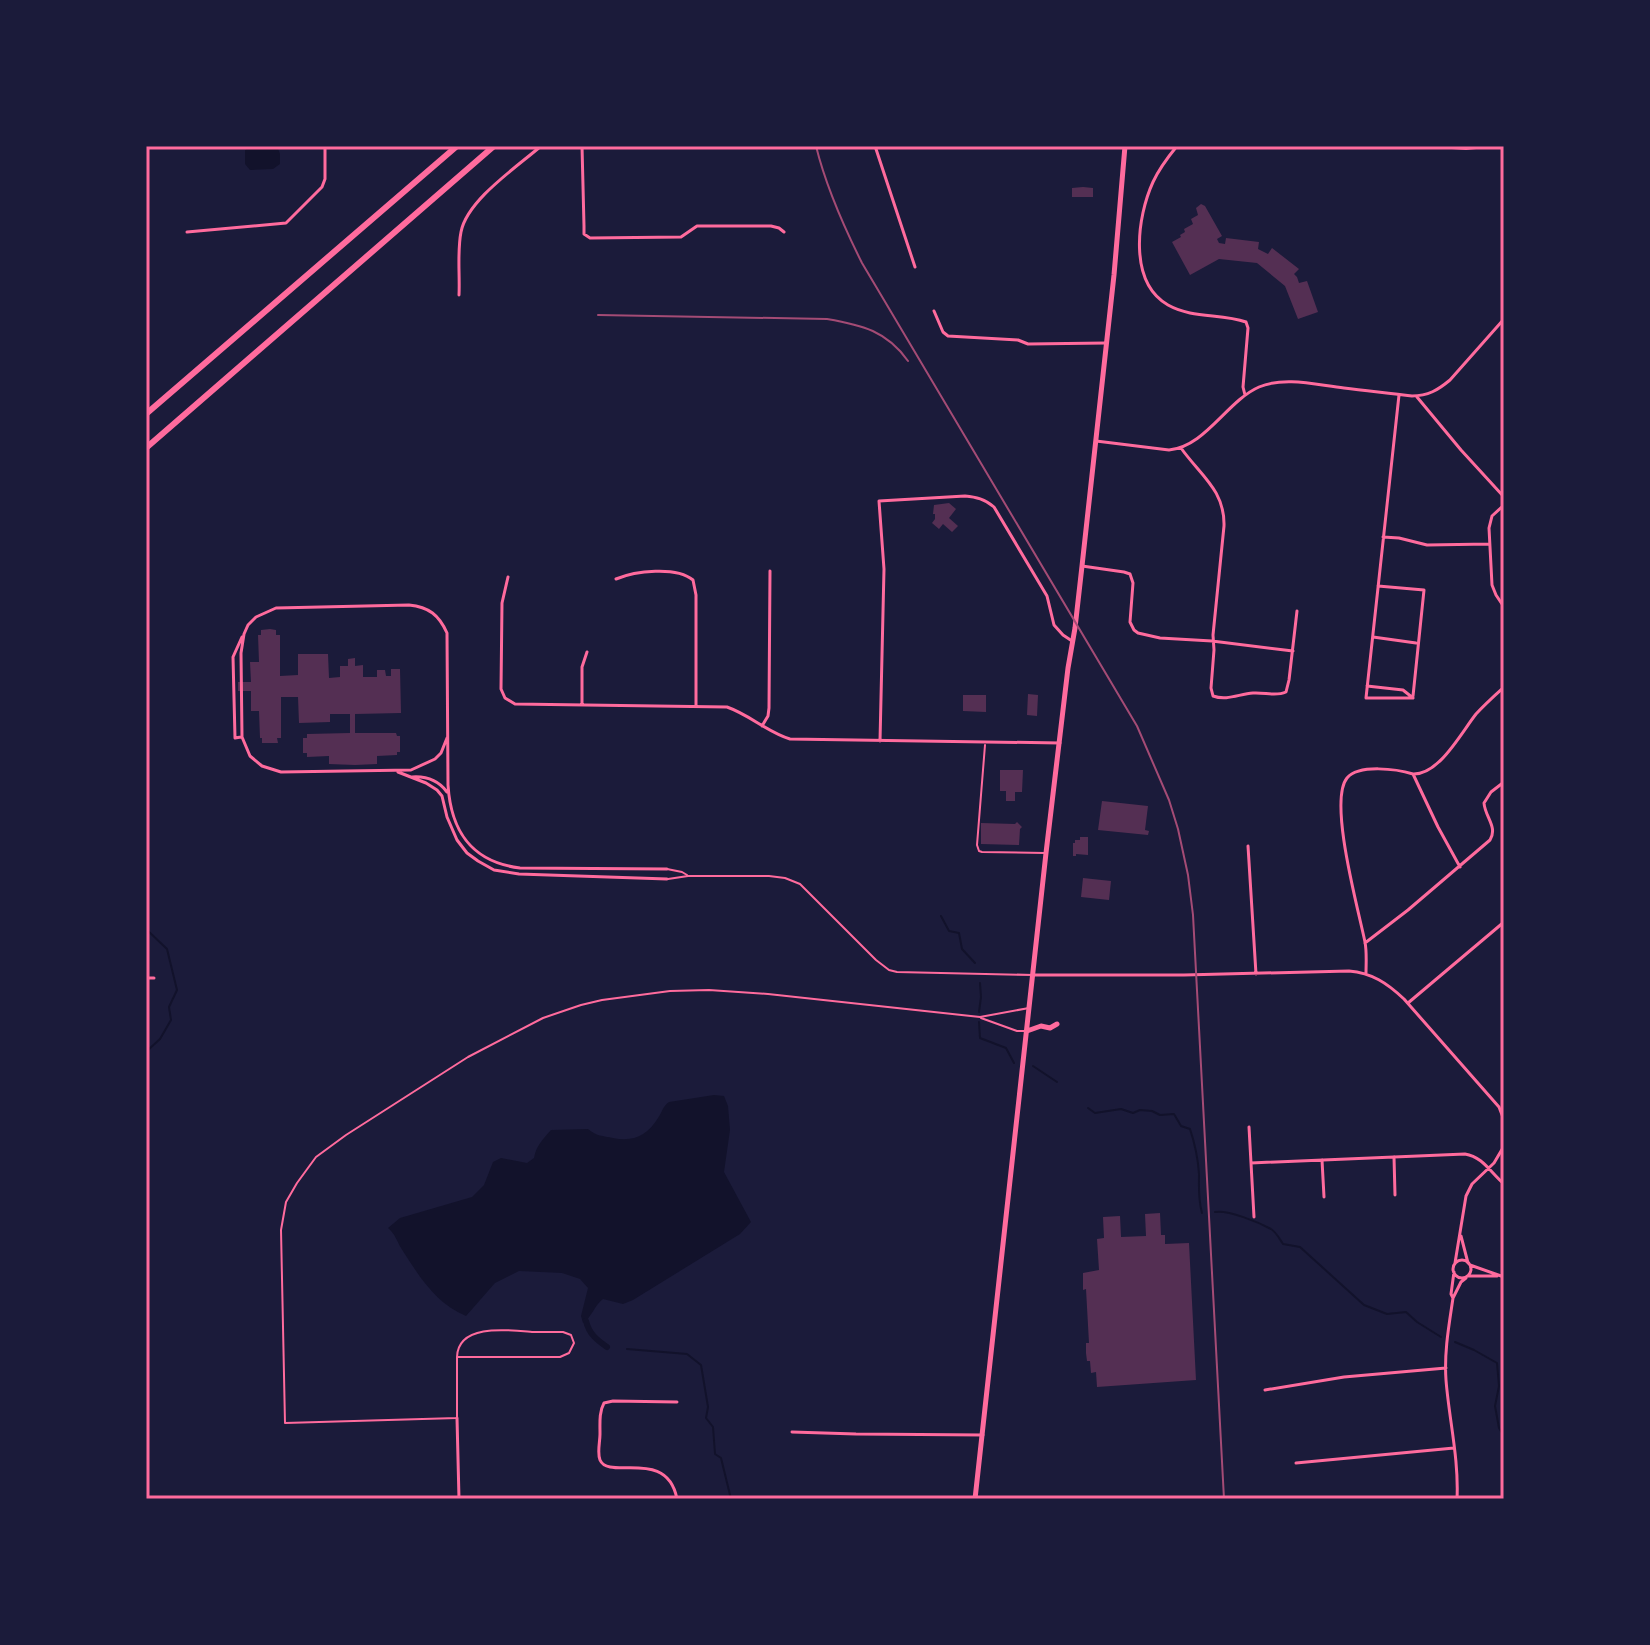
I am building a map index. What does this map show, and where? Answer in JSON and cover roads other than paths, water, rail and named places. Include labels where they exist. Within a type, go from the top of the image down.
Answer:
[{"type":"highway","points":[[146,414],[457,146]]},
{"type":"highway","points":[[146,448],[494,146]]},
{"type":"main road","points":[[975,1499],[1046,853],[1096,441],[1125,146]]},
{"type":"main road","points":[[1027,1031],[1042,1025],[1052,1028],[1057,1024]]},
{"type":"street","points":[[187,232],[286,223],[322,187],[325,179],[325,146]]},
{"type":"street","points":[[459,295],[460,239],[465,218],[482,196],[541,146]]},
{"type":"street","points":[[582,146],[584,234],[590,238],[681,237],[697,226],[771,226],[784,232]]},
{"type":"street","points":[[875,146],[915,267]]},
{"type":"street","points":[[1177,146],[1152,184],[1142,220],[1141,269],[1154,293],[1168,305],[1186,312],[1246,322],[1245,395]]},
{"type":"street","points":[[1438,146],[1486,146]]},
{"type":"street","points":[[934,311],[943,332],[948,336],[1018,340],[1028,344],[1106,343]]},
{"type":"street","points":[[1096,441],[1169,450],[1181,448],[1201,435],[1245,395],[1274,383],[1296,382],[1417,397],[1433,392],[1450,380],[1504,319]]},
{"type":"street","points":[[1399,395],[1366,698],[1413,698]]},
{"type":"street","points":[[1417,397],[1504,497]]},
{"type":"street","points":[[1181,448],[1218,495],[1224,509],[1213,642],[1211,693],[1214,697],[1284,694],[1288,689],[1297,611]]},
{"type":"street","points":[[880,741],[884,569],[879,501],[965,496],[989,503],[1047,596],[1054,625],[1072,641]]},
{"type":"street","points":[[1504,505],[1489,521],[1492,585],[1504,607]]},
{"type":"street","points":[[1383,537],[1427,545],[1489,544]]},
{"type":"street","points":[[1082,566],[1130,574],[1133,583],[1130,622],[1138,633],[1293,651]]},
{"type":"street","points":[[762,726],[769,708],[770,571]]},
{"type":"street","points":[[616,579],[634,572],[672,572],[684,574],[693,580],[696,595],[696,706]]},
{"type":"street","points":[[508,577],[502,603],[503,694],[515,704],[731,708],[781,737],[790,739],[1060,743]]},
{"type":"street","points":[[1378,586],[1424,590],[1413,698]]},
{"type":"street","points":[[242,737],[235,738],[233,657],[255,618],[276,608],[409,605],[429,609],[437,615],[447,633],[448,795],[454,822],[472,848],[496,863],[520,868],[667,869]]},
{"type":"street","points":[[244,634],[241,653],[242,737],[250,756],[262,766],[281,772],[411,770],[441,753],[447,738]]},
{"type":"street","points":[[1373,637],[1418,643]]},
{"type":"street","points":[[582,705],[582,667],[587,652]]},
{"type":"street","points":[[1367,686],[1403,690],[1413,698]]},
{"type":"street","points":[[1366,973],[1365,943],[1347,859],[1342,787],[1351,775],[1361,771],[1422,773],[1438,763],[1481,708],[1504,687]]},
{"type":"street","points":[[420,767],[418,772],[421,776]]},
{"type":"street","points":[[396,771],[433,786],[442,796],[457,840],[467,853],[486,866],[510,873],[667,879]]},
{"type":"street","points":[[1413,774],[1460,867]]},
{"type":"street","points":[[411,777],[421,776],[442,786],[448,795]]},
{"type":"street","points":[[1365,943],[1493,837],[1484,803],[1491,792],[1504,782]]},
{"type":"street","points":[[1248,846],[1256,974]]},
{"type":"street","points":[[1408,1003],[1504,922]]},
{"type":"street","points":[[1034,975],[1366,973],[1386,983],[1408,1003],[1499,1107],[1504,1120]]},
{"type":"street","points":[[146,978],[154,978]]},
{"type":"street","points":[[1249,1127],[1254,1217]]},
{"type":"street","points":[[1457,1499],[1446,1368],[1455,1263],[1466,1196],[1472,1184],[1501,1155],[1504,1146]]},
{"type":"street","points":[[1251,1163],[1465,1154],[1478,1157],[1504,1184]]},
{"type":"street","points":[[1394,1157],[1395,1195]]},
{"type":"street","points":[[1322,1160],[1324,1197]]},
{"type":"street","points":[[1453,1298],[1471,1271],[1461,1236]]},
{"type":"street","points":[[1455,1263],[1463,1260],[1502,1277]]},
{"type":"street","points":[[1454,1272],[1460,1278],[1502,1277]]},
{"type":"street","points":[[1265,1390],[1344,1377],[1446,1368]]},
{"type":"street","points":[[677,1402],[604,1403],[599,1454],[606,1466],[646,1468],[664,1475],[673,1485],[677,1499]]},
{"type":"street","points":[[457,1418],[459,1499]]},
{"type":"street","points":[[792,1432],[983,1435]]},
{"type":"street","points":[[1296,1463],[1454,1448]]},
{"type":"lane","points":[[985,743],[978,850],[1046,853]]},
{"type":"lane","points":[[467,853],[472,848]]},
{"type":"lane","points":[[638,868],[638,877]]},
{"type":"lane","points":[[667,869],[688,876]]},
{"type":"lane","points":[[667,879],[769,876],[800,884],[889,970],[1034,975]]},
{"type":"lane","points":[[457,1357],[560,1357],[569,1353],[574,1343],[571,1335],[563,1332],[501,1329],[475,1334],[464,1340],[457,1357],[457,1418],[285,1423],[281,1230],[286,1202],[316,1157],[468,1057],[543,1018],[602,1000],[670,991],[768,994],[980,1017],[1017,1031],[1027,1031]]},
{"type":"lane","points":[[980,1017],[1030,1008]]},
{"type":"waterway","points":[[941,916],[949,931],[959,933],[962,949],[975,963]]},
{"type":"waterway","points":[[146,929],[167,949],[177,990],[169,1007],[171,1020],[146,1054]]},
{"type":"waterway","points":[[979,1012],[980,983]]},
{"type":"waterway","points":[[979,1022],[980,1038],[1006,1048],[1014,1063]]},
{"type":"waterway","points":[[1033,1066],[1057,1082]]},
{"type":"waterway","points":[[1088,1108],[1095,1113],[1121,1109],[1133,1113],[1140,1110],[1160,1115],[1174,1114],[1181,1126],[1190,1129],[1198,1163],[1202,1213]]},
{"type":"waterway","points":[[1215,1212],[1235,1215],[1271,1229],[1283,1244],[1300,1247],[1364,1305],[1387,1314],[1406,1312],[1441,1337]]},
{"type":"waterway","points":[[586,1321],[589,1330],[607,1347]]},
{"type":"waterway","points":[[1455,1342],[1497,1363],[1499,1386],[1495,1406],[1499,1428],[1504,1436]]},
{"type":"waterway","points":[[627,1349],[687,1354],[701,1365],[708,1407],[706,1418],[713,1427],[715,1454],[721,1458],[731,1499]]},
{"type":"railway","points":[[816,146],[836,206],[862,263],[1137,726],[1178,829],[1193,915],[1224,1499]]},
{"type":"railway","points":[[598,315],[827,319],[873,331],[891,343],[908,361]]}]
